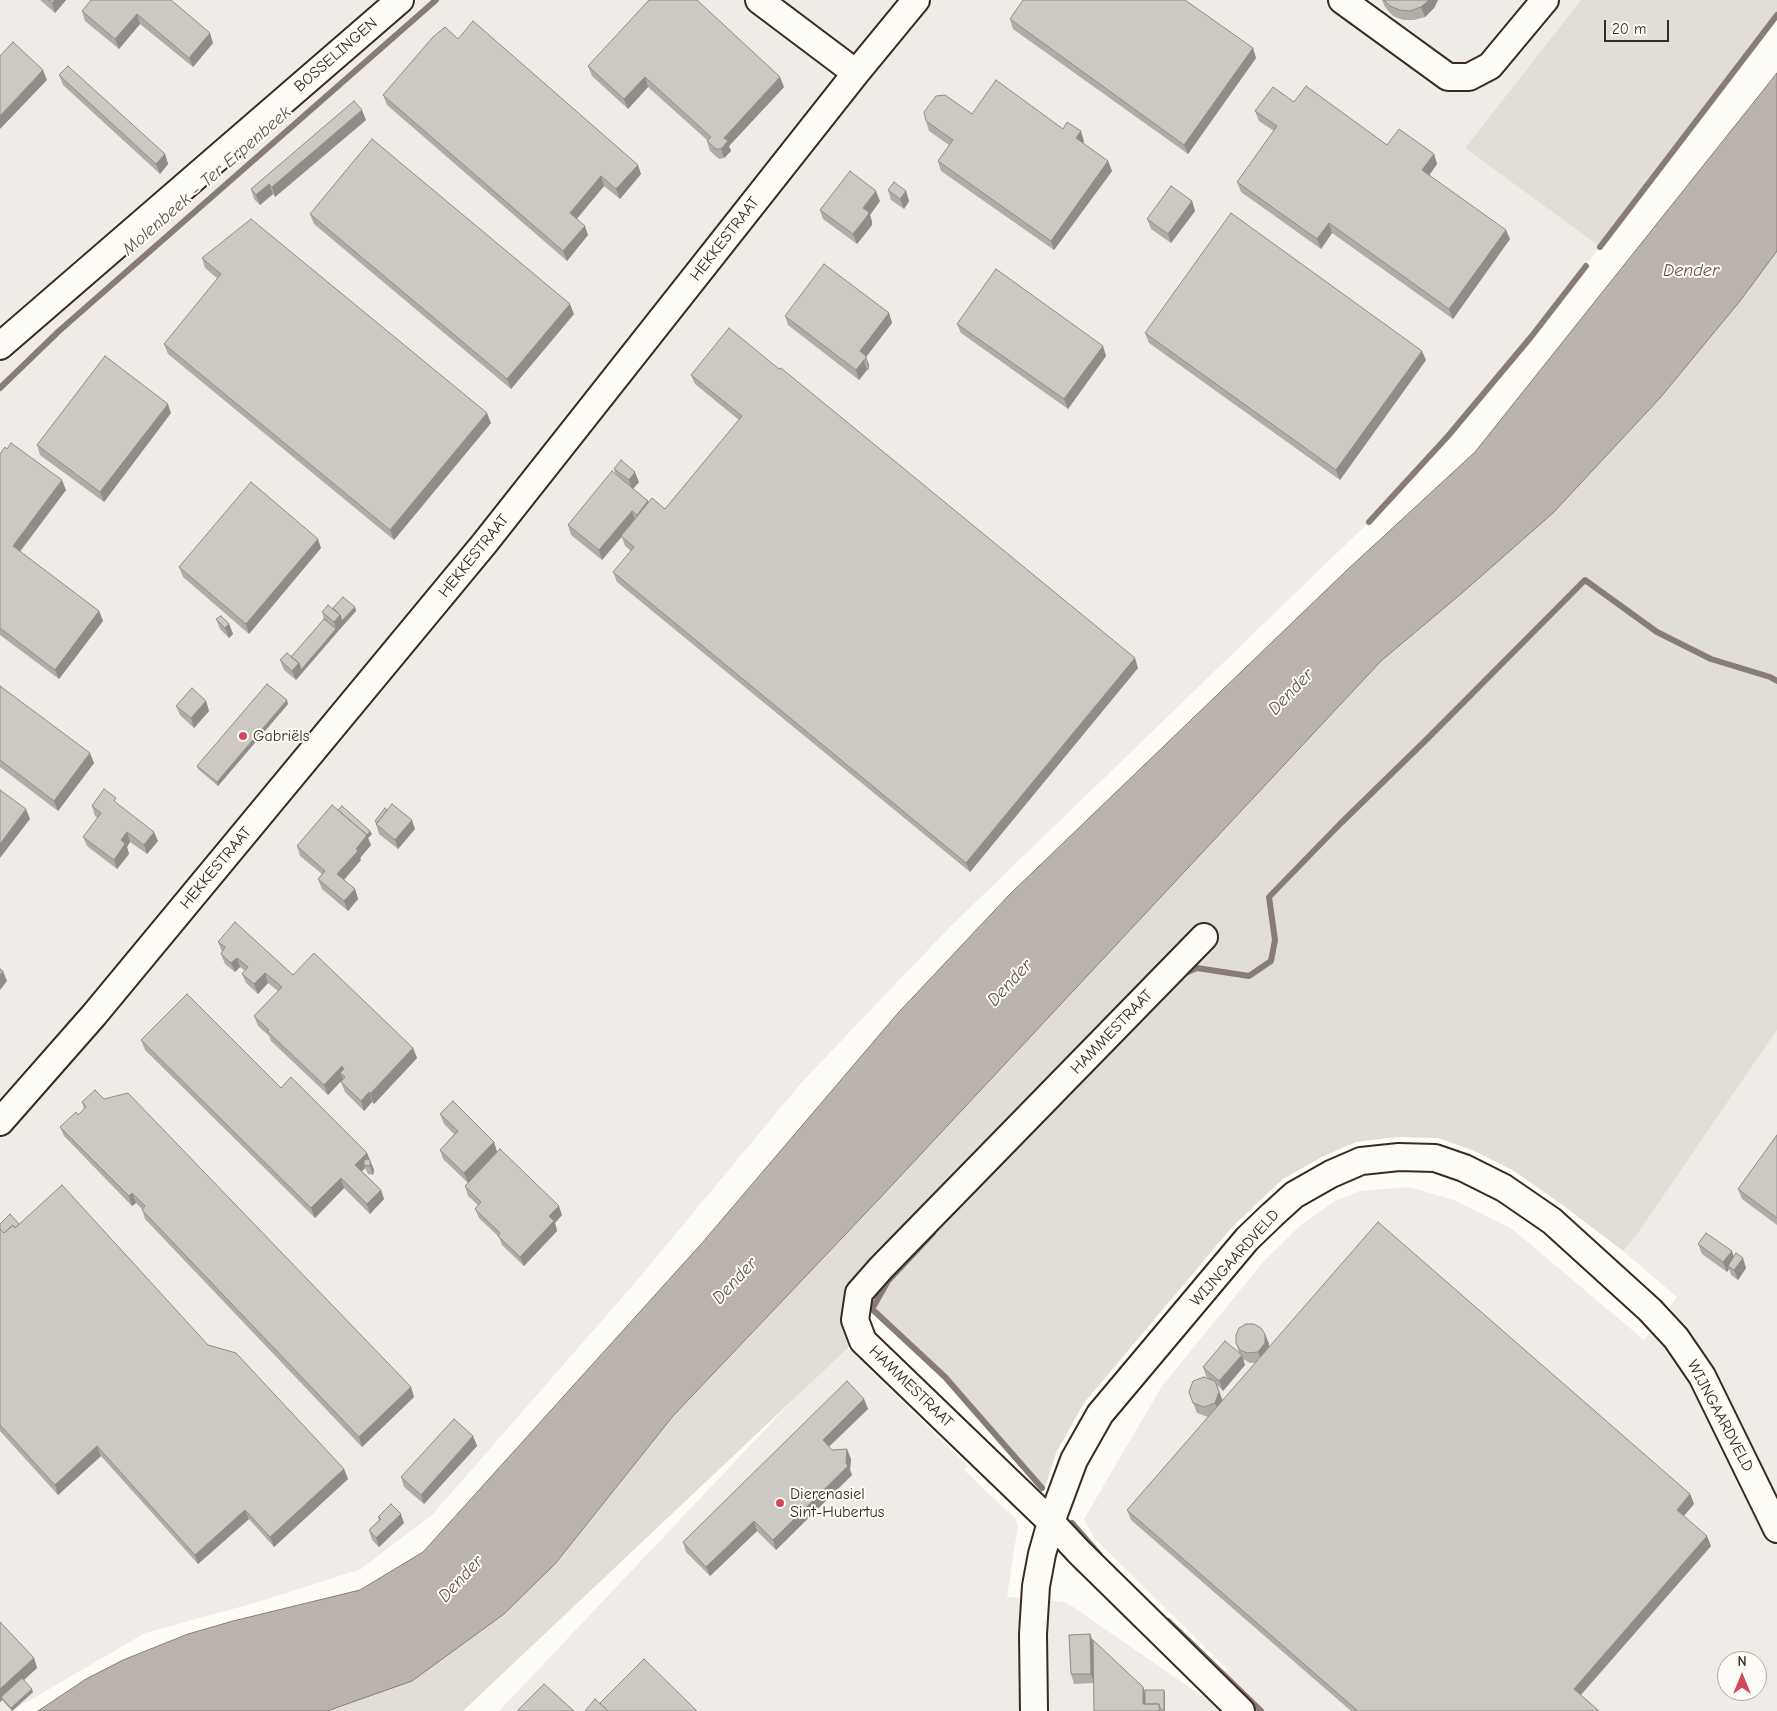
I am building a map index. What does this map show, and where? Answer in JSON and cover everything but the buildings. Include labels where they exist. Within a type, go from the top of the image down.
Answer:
[{"type":"street","name":"BOSSELINGEN","points":[[0,346],[400,0]]},
{"type":"street","points":[[758,0],[856,74]]},
{"type":"street","name":"HEKKESTRAAT","points":[[0,1122],[94,1015],[484,544],[916,0]]},
{"type":"street","points":[[1342,0],[1448,78],[1470,78],[1490,66],[1545,0]]},
{"type":"street","name":"HAMMESTRAAT","points":[[1204,937],[894,1254],[859,1293],[855,1320],[863,1341],[1051,1522],[1085,1559],[1241,1711]]},
{"type":"street","name":"WIJNGAARDVELD","points":[[1034,1711],[1033,1634],[1036,1586],[1042,1554],[1051,1522],[1074,1460],[1100,1414],[1247,1240],[1294,1195],[1331,1174],[1362,1161],[1399,1156],[1435,1158],[1464,1168],[1504,1188],[1552,1221],[1650,1310],[1676,1338],[1702,1376],[1777,1529]]},
{"type":"shaded area","points":[[0,0],[1581,0],[1465,148],[1600,247],[1531,337],[1448,436],[1369,522],[950,927],[802,1082],[633,1285],[433,1514],[361,1569],[258,1602],[145,1633],[20,1706],[15,1711],[0,1711]]},
{"type":"shaded area","points":[[1581,0],[1777,0],[1777,15],[1600,247],[1465,148]]},
{"type":"shaded area","points":[[1777,247],[1777,1030],[1636,1236],[1623,1251],[1514,1171],[1472,1150],[1438,1138],[1398,1137],[1356,1142],[1322,1157],[1283,1179],[1233,1226],[1084,1403],[1056,1453],[1044,1491],[945,1377],[872,1310],[853,1343],[463,1711],[327,1711],[504,1614],[555,1564],[673,1416],[880,1198],[1381,661],[1553,513],[1660,398],[1740,301]]},
{"type":"shaded area","points":[[1777,1030],[1777,1711],[499,1711],[845,1345],[968,1466],[964,1470],[1015,1518],[1018,1525],[1007,1597],[1066,1602],[1202,1696],[1227,1669],[1094,1538],[1084,1519],[1162,1386],[1264,1261],[1301,1225],[1335,1201],[1359,1191],[1410,1187],[1456,1201],[1511,1228],[1644,1340],[1677,1297],[1623,1251],[1636,1236]]},
{"type":"water","name":"Dender","points":[[1777,73],[1777,251],[1740,301],[1660,398],[1553,513],[1381,661],[880,1198],[673,1416],[555,1564],[504,1614],[412,1681],[327,1711],[38,1711],[86,1679],[123,1660],[188,1634],[360,1590],[423,1552],[702,1243],[898,1013],[1010,894],[1347,570],[1475,452]]},
{"type":"waterway","name":"Molenbeek - Ter Erpenbeek","points":[[0,388],[59,331],[436,0]]},
{"type":"waterway","points":[[1600,247],[1777,15]]},
{"type":"waterway","points":[[1369,522],[1448,436],[1531,337],[1586,266]]},
{"type":"waterway","points":[[1183,974],[1197,968],[1249,976],[1271,961],[1275,940],[1269,897],[1585,580],[1657,632],[1711,659],[1770,677],[1777,681]]},
{"type":"waterway","points":[[933,1233],[888,1281],[872,1309],[945,1377],[1042,1488]]},
{"type":"waterway","points":[[1072,1523],[1099,1554]]},
{"type":"waterway","points":[[1168,1621],[1261,1711]]},
{"type":"place","name":"Gabriëls","points":[[243,736]]},
{"type":"place","name":"Dierenasiel Sint-Hubertus","points":[[780,1503]]}]
